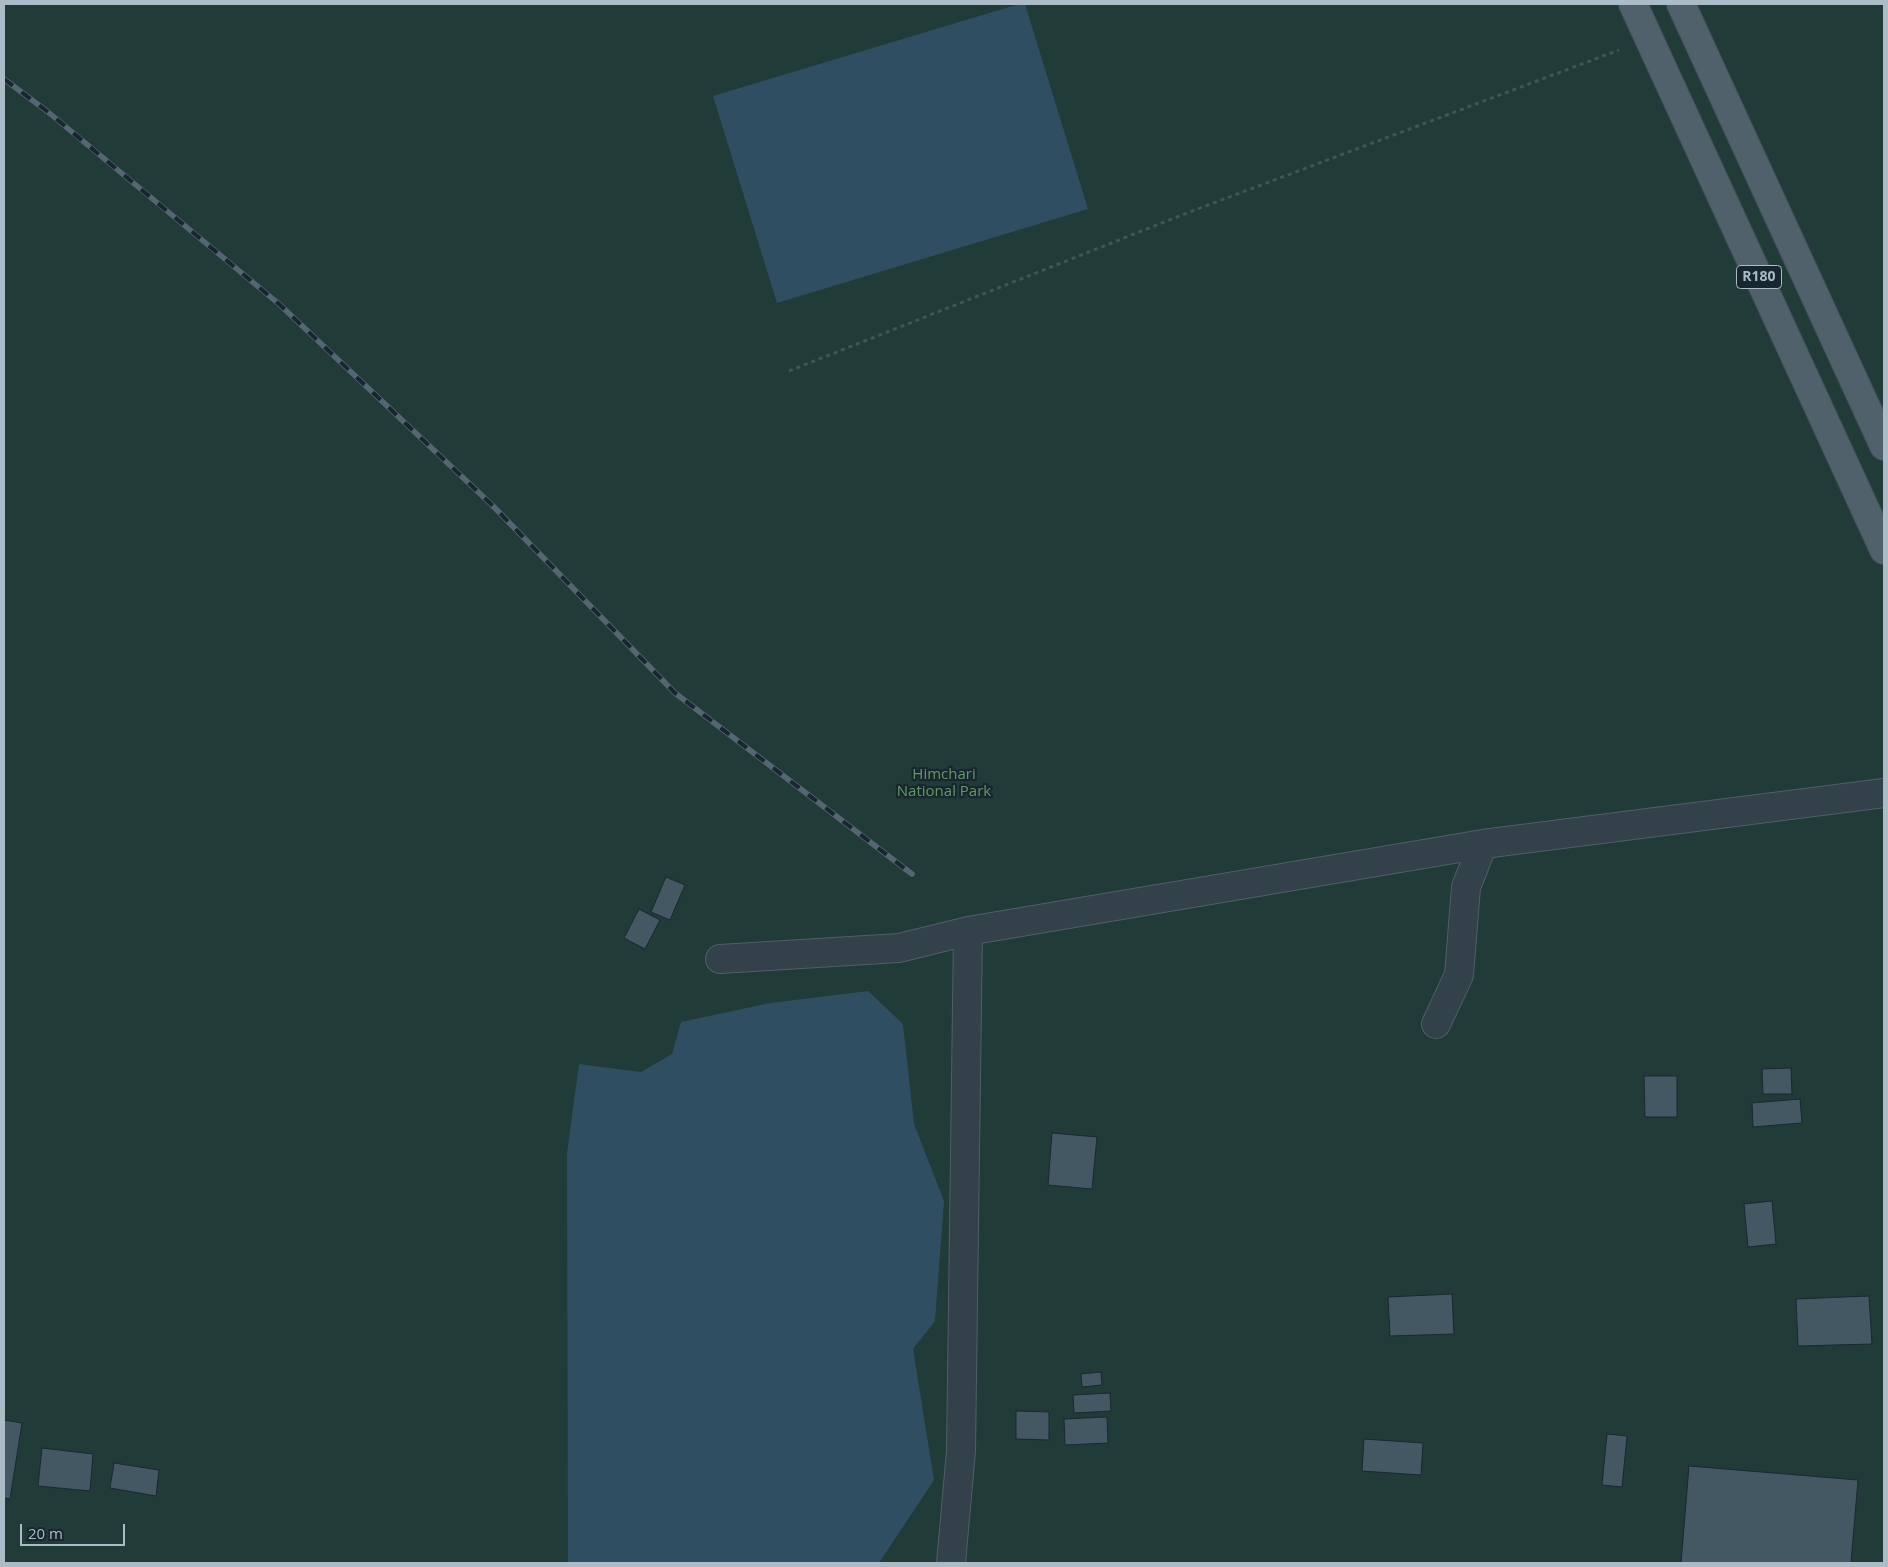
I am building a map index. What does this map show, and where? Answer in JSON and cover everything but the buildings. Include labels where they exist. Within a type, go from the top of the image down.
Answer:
[{"type":"main road","name":"R180","points":[[1633,4],[1884,550]]},
{"type":"main road","name":"R180","points":[[1681,4],[1884,446]]},
{"type":"street","points":[[720,960],[899,948],[968,931],[1482,844],[1884,792]]},
{"type":"street","points":[[1436,1024],[1459,976],[1466,887],[1482,844]]},
{"type":"street","points":[[951,1563],[961,1452],[968,931]]},
{"type":"path","points":[[789,371],[1187,213],[1650,39]]},
{"type":"green space","name":"Himchari National Park","points":[[4,4],[1884,4],[1884,1563],[4,1563]]},
{"type":"water","points":[[1019,4],[1025,4],[1088,209],[777,303],[713,96]]},
{"type":"water","points":[[868,991],[903,1024],[914,1124],[944,1201],[935,1321],[913,1349],[934,1480],[879,1563],[568,1563],[567,1153],[579,1064],[641,1072],[672,1054],[681,1022],[770,1003]]},
{"type":"railway","points":[[4,79],[48,112],[279,304],[492,505],[675,693],[912,874]]}]
